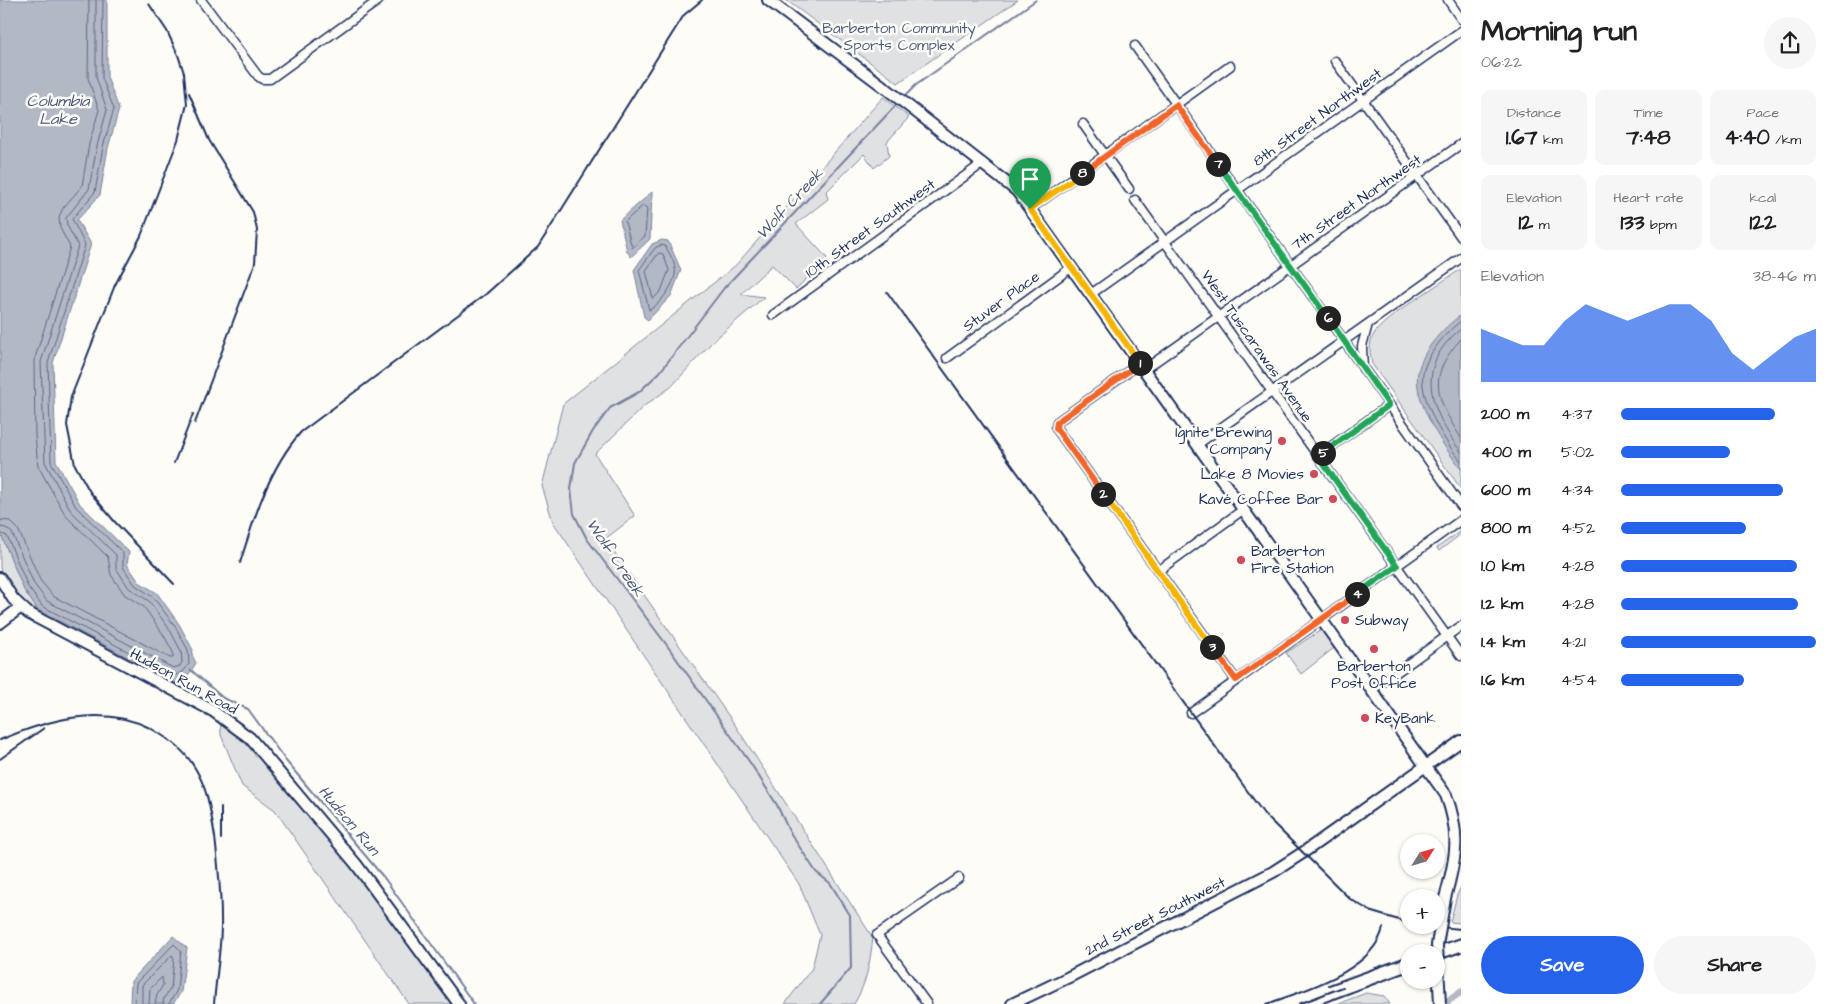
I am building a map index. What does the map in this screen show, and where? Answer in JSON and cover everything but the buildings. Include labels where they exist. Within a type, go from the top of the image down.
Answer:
[{"type":"main road","points":[[768,0],[1013,187],[1427,765],[1446,794],[1460,826],[1458,853],[1445,898],[1437,945],[1440,1004]]},
{"type":"main road","name":"Hudson Run Road","points":[[0,578],[8,593],[28,613],[213,711],[250,738],[356,864],[459,1004]]},
{"type":"main road","points":[[0,623],[21,607]]},
{"type":"main road","name":"2nd Street Southwest","points":[[1012,1004],[1069,977],[1265,876],[1309,849],[1461,741]]},
{"type":"street","points":[[201,0],[260,78],[270,79],[379,0]]},
{"type":"street","points":[[1448,0],[1461,19]]},
{"type":"street","name":"8th Street Northwest","points":[[1091,294],[1461,32]]},
{"type":"street","points":[[1135,46],[1461,506]]},
{"type":"street","points":[[1335,61],[1461,237]]},
{"type":"street","points":[[1030,209],[1230,66]]},
{"type":"street","points":[[1083,124],[1129,189]]},
{"type":"street","name":"7th Street Northwest","points":[[1158,570],[1056,428],[1057,422],[1219,316],[1461,144]]},
{"type":"street","name":"10th Street Southwest","points":[[774,314],[983,163]]},
{"type":"street","name":"West Tuscarawas Avenue","points":[[1135,200],[1461,656]]},
{"type":"street","points":[[1198,444],[1461,258]]},
{"type":"street","name":"Stuver Place","points":[[947,358],[1072,267]]},
{"type":"street","points":[[1363,369],[1362,346],[1368,324]]},
{"type":"street","points":[[1318,456],[1389,405]]},
{"type":"street","points":[[1236,680],[1158,570],[1244,509]]},
{"type":"street","points":[[1191,712],[1461,520]]},
{"type":"street","points":[[1373,689],[1461,626]]},
{"type":"street","points":[[927,1004],[877,935],[959,878]]},
{"type":"green space","name":"Barberton Community Sports Complex","points":[[786,0],[1018,0],[898,83]]},
{"type":"green space","points":[[883,97],[909,117],[887,142],[889,156],[874,168],[864,154],[826,192],[828,199],[796,224],[827,258],[796,289],[772,265],[741,294],[764,297],[712,342],[671,387],[644,406],[595,454],[635,516],[605,539],[735,725],[873,938],[865,980],[854,1004],[785,1004],[812,968],[820,935],[799,884],[553,522],[542,486],[563,404],[736,265]]},
{"type":"green space","points":[[1461,269],[1461,489],[1372,364],[1370,349],[1374,334],[1379,327],[1414,300]]},
{"type":"green space","points":[[0,532],[24,590],[37,609],[20,598],[9,586],[2,574],[0,568]]},
{"type":"green space","points":[[1459,532],[1461,534],[1439,551],[1437,548]]},
{"type":"green space","points":[[1321,630],[1334,648],[1301,674],[1286,653]]},
{"type":"green space","points":[[220,715],[237,727],[306,803],[459,1004],[409,1004],[275,810],[242,786],[221,735]]},
{"type":"green space","points":[[1461,887],[1461,923],[1450,922],[1457,895]]},
{"type":"green space","points":[[1366,993],[1384,996],[1390,1004],[1337,1004]]},
{"type":"water","name":"Columbia Lake","points":[[0,0],[107,0],[107,77],[119,109],[108,148],[100,195],[77,220],[91,244],[53,363],[56,461],[80,504],[129,552],[127,564],[139,582],[157,593],[179,624],[193,650],[192,655],[196,663],[185,680],[181,678],[178,684],[37,609],[24,590],[0,532]]},
{"type":"water","points":[[652,192],[650,239],[631,257],[627,251],[620,220]]},
{"type":"water","points":[[662,240],[668,241],[681,270],[671,296],[648,320],[644,317],[634,270],[652,244]]},
{"type":"water","points":[[1461,315],[1461,468],[1446,449],[1431,423],[1424,409],[1417,383],[1421,363],[1429,347],[1447,326]]},
{"type":"water","points":[[173,936],[187,948],[181,992],[173,1004],[130,1004],[131,981]]},
{"type":"waterway","name":"Wolf Creek","points":[[903,98],[916,85],[1036,0]]},
{"type":"waterway","name":"Wolf Creek","points":[[820,1004],[851,968],[850,915],[830,883],[816,872],[789,831],[777,805],[751,764],[666,644],[587,539],[574,514],[571,489],[575,463],[593,431],[610,408],[639,392],[660,372],[724,288],[898,103]]},
{"type":"waterway","name":"Hudson Run","points":[[191,670],[223,698],[248,709],[286,761],[385,879],[474,1004]]},
{"type":"waterway","points":[[1444,1004],[1461,992]]},
{"type":"railway","points":[[240,563],[257,511],[271,477],[301,432],[486,294],[538,247],[684,15],[702,0]]},
{"type":"railway","points":[[149,4],[167,31],[178,55],[184,73],[187,104],[178,140],[141,236],[115,285],[71,397],[67,425],[75,465],[90,492],[115,522],[174,584]]},
{"type":"railway","points":[[189,93],[209,140],[253,212],[257,230],[255,263],[195,423]]},
{"type":"railway","points":[[887,292],[1264,814],[1350,899],[1372,912],[1400,920]]},
{"type":"railway","points":[[174,463],[193,414]]},
{"type":"railway","points":[[0,740],[55,721],[94,716],[113,717],[132,721],[150,728],[170,740],[191,762],[203,784],[208,802],[215,837],[220,887],[220,949],[214,1004]]},
{"type":"railway","points":[[0,759],[44,728]]},
{"type":"railway","points":[[221,807],[221,839]]},
{"type":"railway","points":[[1267,1004],[1317,985],[1352,967],[1366,956],[1377,943],[1383,928]]},
{"type":"railway","points":[[1445,928],[1461,929]]},
{"type":"railway","points":[[1443,944],[1461,938]]},
{"type":"railway","points":[[1445,958],[1461,952]]},
{"type":"railway","points":[[1329,985],[1400,959]]},
{"type":"railway","points":[[1320,1004],[1400,974]]},
{"type":"railway","points":[[1299,1004],[1343,987]]},
{"type":"place","name":"Ignite Brewing Company","points":[[1282,441]]},
{"type":"place","name":"Lake 8 Movies","points":[[1314,474]]},
{"type":"place","name":"Kavé Coffee Bar","points":[[1333,499]]},
{"type":"place","name":"Barberton Fire Station","points":[[1241,560]]},
{"type":"place","name":"Subway","points":[[1345,620]]},
{"type":"place","name":"Barberton Post Office","points":[[1374,649]]},
{"type":"place","name":"KeyBank","points":[[1365,718]]},
{"type":"route","points":[[1176,105],[1389,405],[1318,456],[1397,566],[1236,680],[1056,428],[1057,422],[1140,363],[1030,209],[1176,105]]}]
